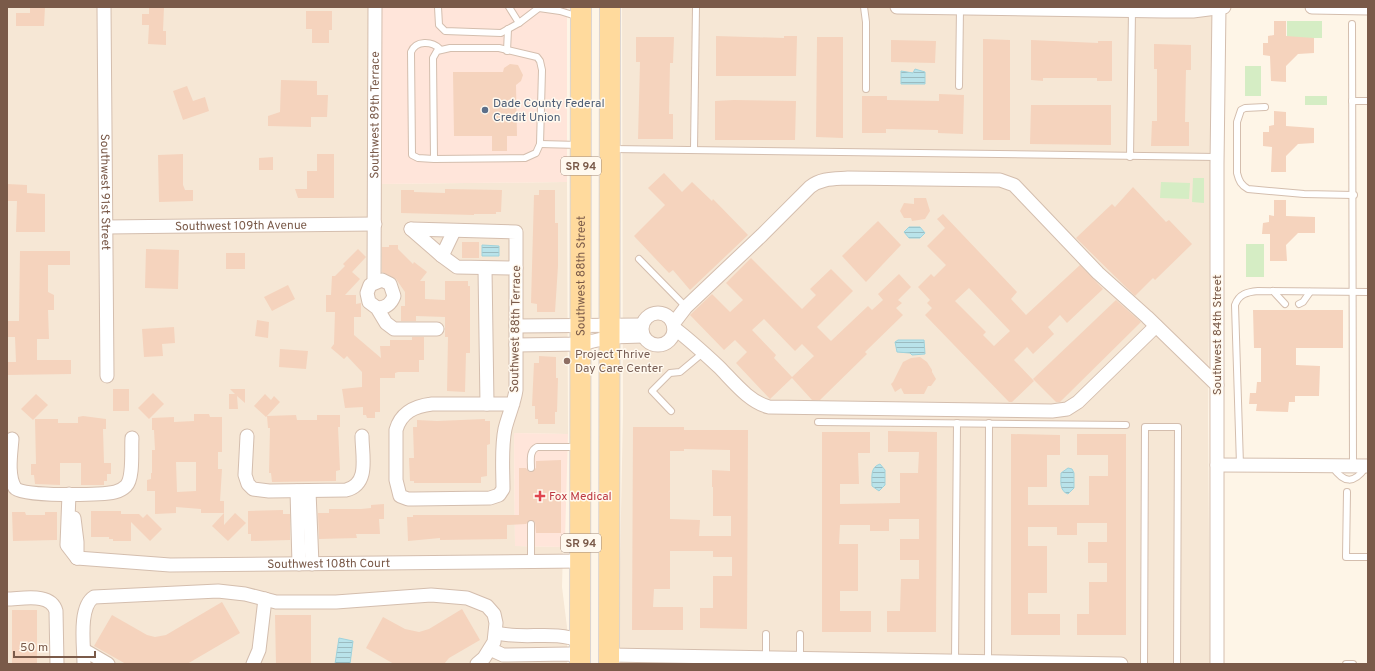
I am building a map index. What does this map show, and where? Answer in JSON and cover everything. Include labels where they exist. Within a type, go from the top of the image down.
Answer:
[{"type":"main road","name":"SR 94","points":[[595,662],[610,331],[610,7]]},
{"type":"main road","name":"Southwest 88th Street","points":[[580,12],[580,641]]},
{"type":"main road","points":[[580,612],[588,632],[597,646],[595,662]]},
{"type":"main road","points":[[580,641],[595,662]]},
{"type":"street","name":"Southwest 91st Street","points":[[104,7],[107,376]]},
{"type":"street","name":"Southwest 89th Terrace","points":[[374,282],[375,7]]},
{"type":"street","points":[[897,7],[1105,8],[1193,11],[1224,7]]},
{"type":"street","name":"Southwest 84th Street","points":[[1217,664],[1217,157],[1219,7]]},
{"type":"street","points":[[1312,7],[1368,8]]},
{"type":"street","points":[[642,330],[650,344],[659,346],[668,342],[672,338],[674,326],[686,307],[810,187],[817,182],[842,178],[987,179],[1005,181],[1014,185],[1098,273],[1217,385]]},
{"type":"street","name":"Southwest 109th Avenue","points":[[106,227],[375,224]]},
{"type":"street","points":[[442,256],[454,231],[411,229],[442,256],[457,268],[516,268]]},
{"type":"street","name":"Southwest 88th Terrace","points":[[454,231],[516,232],[516,390],[505,431],[503,489],[499,495],[490,498],[408,499],[400,496],[396,480],[396,430],[402,417],[408,411],[422,405],[487,404]]},
{"type":"street","points":[[485,269],[487,404],[513,404]]},
{"type":"street","points":[[377,308],[386,307],[390,304],[394,291],[386,282],[374,282],[368,289],[367,298],[373,306],[377,308],[386,323],[394,329],[437,329]]},
{"type":"street","points":[[642,330],[648,316],[657,313],[667,316],[674,326],[704,352],[749,396],[760,404],[771,407],[1052,411],[1068,409],[1078,402],[1156,326]]},
{"type":"street","points":[[516,326],[542,326],[580,334],[610,331]]},
{"type":"street","points":[[541,344],[536,338],[536,332],[542,326]]},
{"type":"street","points":[[516,345],[541,344],[580,334],[642,330]]},
{"type":"street","points":[[247,436],[245,475],[250,487],[256,490],[303,491],[346,490],[355,487],[360,483],[363,473],[362,436]]},
{"type":"street","points":[[12,439],[11,474],[13,484],[19,491],[69,494],[114,492],[126,486],[131,477],[132,438]]},
{"type":"street","points":[[1217,466],[1367,466]]},
{"type":"street","points":[[303,491],[305,564]]},
{"type":"street","name":"Southwest 108th Court","points":[[69,494],[77,542],[77,558],[170,565],[581,561]]},
{"type":"street","points":[[84,664],[84,611],[89,600],[96,596],[123,597],[218,591],[245,594],[276,602],[336,602],[431,595],[467,598],[477,601],[491,610],[495,618],[497,634],[490,649],[477,664]]},
{"type":"street","points":[[7,599],[46,599],[54,604],[56,611],[57,664]]},
{"type":"street","points":[[253,664],[259,650],[265,599]]},
{"type":"street","points":[[497,634],[505,636],[569,636],[580,641]]},
{"type":"street","points":[[528,654],[529,636]]},
{"type":"street","points":[[490,649],[502,655],[569,654],[595,662],[766,658],[911,662],[955,661],[970,663],[1122,664]]},
{"type":"street","points":[[84,650],[108,664]]},
{"type":"lane","points":[[438,7],[439,25],[445,31],[501,33],[519,23],[540,8],[580,12]]},
{"type":"lane","points":[[509,7],[519,23]]},
{"type":"lane","points":[[694,149],[696,7]]},
{"type":"lane","points":[[864,7],[866,22],[866,89]]},
{"type":"lane","points":[[959,86],[960,8]]},
{"type":"lane","points":[[1130,157],[1132,10]]},
{"type":"lane","points":[[1352,24],[1354,195],[1353,466]]},
{"type":"lane","points":[[507,51],[508,29]]},
{"type":"lane","points":[[434,159],[433,58],[434,54],[440,49],[499,48],[534,56],[540,61],[542,70],[540,144],[536,153],[525,158],[434,159],[418,158],[411,153],[410,56],[415,46],[423,43],[433,44],[440,49]]},
{"type":"lane","points":[[1352,101],[1368,101]]},
{"type":"lane","points":[[1265,107],[1245,108],[1238,115],[1237,173],[1239,181],[1243,186],[1248,189],[1304,194],[1354,195]]},
{"type":"lane","points":[[540,144],[581,145]]},
{"type":"lane","points":[[610,148],[1130,157],[1217,157]]},
{"type":"lane","points":[[639,259],[686,307]]},
{"type":"lane","points":[[1240,466],[1235,305],[1237,300],[1244,294],[1273,291],[1368,292]]},
{"type":"lane","points":[[1273,291],[1285,304]]},
{"type":"lane","points":[[1299,304],[1303,302],[1310,292]]},
{"type":"lane","points":[[671,411],[652,391],[670,373],[680,372],[704,352]]},
{"type":"lane","points":[[818,422],[1126,425]]},
{"type":"lane","points":[[955,661],[957,423]]},
{"type":"lane","points":[[988,662],[989,423]]},
{"type":"lane","points":[[1144,664],[1145,427],[1178,427],[1177,664]]},
{"type":"lane","points":[[531,468],[531,456],[534,448],[581,447]]},
{"type":"lane","points":[[1332,466],[1338,476],[1348,480],[1355,479],[1360,476],[1367,466]]},
{"type":"lane","points":[[1347,492],[1346,557],[1368,557]]},
{"type":"lane","points":[[531,524],[531,561]]},
{"type":"lane","points":[[766,634],[766,658]]},
{"type":"lane","points":[[800,634],[800,659]]},
{"type":"lane","points":[[1346,664],[1353,664]]},
{"type":"shaded area","points":[[7,7],[380,7],[380,184],[567,182],[568,434],[514,433],[515,546],[563,547],[562,587],[567,627],[567,664],[7,664]]},
{"type":"shaded area","points":[[380,7],[567,7],[567,182],[380,184]]},
{"type":"shaded area","points":[[622,7],[1215,7],[1212,10],[1208,420],[1210,664],[618,664],[623,413]]},
{"type":"shaded area","points":[[514,433],[568,434],[565,539],[563,547],[515,546]]},
{"type":"green space","points":[[1287,21],[1322,21],[1322,38],[1287,38]]},
{"type":"green space","points":[[1245,66],[1261,66],[1261,96],[1245,96]]},
{"type":"green space","points":[[1305,96],[1327,96],[1327,105],[1305,105]]},
{"type":"green space","points":[[1193,178],[1204,178],[1204,203],[1192,202]]},
{"type":"green space","points":[[1161,182],[1190,183],[1189,199],[1160,198]]},
{"type":"green space","points":[[1246,244],[1264,244],[1264,277],[1246,277]]},
{"type":"water","points":[[915,69],[925,72],[925,84],[901,84],[901,71],[913,73]]},
{"type":"water","points":[[909,227],[920,227],[925,233],[920,238],[909,238],[904,232]]},
{"type":"water","points":[[482,245],[499,246],[499,256],[482,256]]},
{"type":"water","points":[[898,340],[924,340],[925,354],[912,355],[910,353],[897,352],[895,342]]},
{"type":"water","points":[[880,464],[885,470],[885,485],[879,491],[872,486],[872,476],[875,467]]},
{"type":"water","points":[[1068,468],[1072,469],[1074,473],[1074,488],[1068,494],[1063,491],[1061,485],[1061,473]]},
{"type":"water","points":[[339,638],[353,641],[350,664],[335,664]]},
{"type":"building","points":[[30,7],[45,7],[44,26],[16,26],[16,13],[30,13]]},
{"type":"building","points":[[149,7],[164,7],[163,31],[166,31],[166,45],[148,44],[149,25],[142,25],[142,14],[149,14]]},
{"type":"building","points":[[306,11],[332,11],[332,30],[329,30],[329,43],[312,43],[312,29],[306,29]]},
{"type":"building","points":[[1274,21],[1286,21],[1286,36],[1314,38],[1314,53],[1298,54],[1286,66],[1286,82],[1271,81],[1270,56],[1263,55],[1263,43],[1268,43],[1268,36],[1274,35]]},
{"type":"building","points":[[716,36],[784,38],[784,36],[797,36],[796,76],[716,76]]},
{"type":"building","points":[[636,37],[674,37],[673,63],[670,63],[669,114],[673,114],[673,139],[638,139],[640,62],[636,62]]},
{"type":"building","points":[[817,37],[843,37],[843,138],[816,137]]},
{"type":"building","points":[[983,39],[1010,40],[1010,140],[983,140]]},
{"type":"building","points":[[891,40],[936,41],[935,63],[891,62]]},
{"type":"building","points":[[1031,40],[1098,43],[1098,41],[1112,41],[1112,81],[1097,81],[1097,78],[1043,78],[1043,81],[1031,80]]},
{"type":"building","points":[[1154,44],[1191,45],[1191,70],[1186,70],[1185,122],[1189,122],[1189,146],[1151,146],[1152,121],[1157,121],[1157,69],[1154,69]]},
{"type":"building","name":"Dade County Federal Credit Union","points":[[510,64],[518,65],[523,75],[521,81],[516,85],[517,136],[507,136],[507,151],[492,151],[492,136],[454,136],[453,72],[503,72],[504,68]]},
{"type":"building","points":[[281,80],[317,81],[317,95],[328,95],[327,117],[311,117],[311,127],[268,126],[268,116],[280,112]]},
{"type":"building","points":[[187,86],[193,101],[205,97],[209,111],[183,120],[173,91]]},
{"type":"building","points":[[939,94],[964,95],[963,134],[938,133],[938,130],[886,129],[886,133],[862,133],[862,96],[887,96],[887,100],[939,101]]},
{"type":"building","points":[[715,101],[796,101],[795,140],[715,140]]},
{"type":"building","points":[[1031,105],[1111,105],[1111,145],[1030,144]]},
{"type":"building","points":[[1274,111],[1286,112],[1286,126],[1314,128],[1314,143],[1298,144],[1286,156],[1286,172],[1271,172],[1272,147],[1263,146],[1263,132],[1269,132],[1269,126],[1274,125]]},
{"type":"building","points":[[183,154],[183,185],[185,190],[193,190],[193,201],[159,202],[158,155]]},
{"type":"building","points":[[317,154],[334,154],[334,198],[298,198],[295,189],[307,189],[307,171],[317,171]]},
{"type":"building","points":[[273,157],[273,170],[259,170],[259,158]]},
{"type":"building","points":[[664,173],[682,192],[692,182],[712,201],[713,199],[748,235],[690,290],[673,270],[669,273],[634,236],[665,205],[648,188]]},
{"type":"building","points":[[7,184],[27,185],[27,193],[45,194],[45,232],[16,232],[17,201],[7,201]]},
{"type":"building","points":[[1133,187],[1166,222],[1169,220],[1192,244],[1155,280],[1153,278],[1135,296],[1076,238],[1112,204],[1115,207]]},
{"type":"building","points":[[445,189],[502,190],[501,212],[496,212],[496,214],[474,215],[401,213],[401,190],[445,193]]},
{"type":"building","points":[[539,190],[555,190],[555,223],[558,223],[558,266],[555,312],[537,312],[537,304],[531,303],[534,195],[539,195]]},
{"type":"building","points":[[914,198],[926,198],[930,211],[925,219],[912,221],[911,218],[904,218],[900,211],[904,203],[914,204]]},
{"type":"building","points":[[1274,200],[1286,200],[1286,216],[1315,217],[1315,233],[1298,233],[1286,245],[1287,261],[1270,261],[1270,234],[1262,234],[1263,223],[1269,222],[1269,215],[1274,216]]},
{"type":"building","points":[[943,214],[1017,292],[1011,299],[1026,315],[1080,265],[1103,289],[1067,323],[1060,315],[1048,327],[1054,334],[1033,354],[1027,347],[1014,360],[1034,381],[1012,402],[1009,402],[925,315],[932,308],[927,303],[930,300],[918,287],[931,274],[934,277],[946,265],[927,246],[945,228],[937,219]],"holes":[[[969,288],[1010,331],[994,346],[983,335],[986,332],[955,301]]]},
{"type":"building","points":[[878,221],[901,245],[866,282],[842,256]]},
{"type":"building","points":[[462,242],[479,242],[479,258],[462,258]]},
{"type":"building","points":[[389,245],[398,245],[398,249],[413,264],[414,262],[427,272],[420,281],[425,281],[425,299],[445,300],[445,281],[468,281],[468,286],[470,286],[470,353],[466,353],[465,392],[447,391],[448,337],[445,337],[445,317],[416,316],[416,321],[401,321],[401,306],[405,306],[405,292],[396,279],[382,272],[382,247],[389,247]]},
{"type":"building","points":[[146,249],[179,250],[178,289],[145,288]]},
{"type":"building","points":[[358,249],[366,257],[352,272],[360,279],[345,295],[356,295],[356,304],[361,303],[361,317],[354,317],[354,335],[381,358],[380,346],[390,346],[390,340],[412,340],[412,337],[424,337],[424,360],[419,360],[419,372],[398,372],[395,373],[395,378],[380,378],[380,412],[375,412],[375,418],[367,418],[366,415],[363,415],[363,407],[345,408],[342,389],[362,387],[362,372],[347,356],[344,359],[331,348],[334,344],[335,312],[326,312],[326,295],[331,295],[332,276],[335,276],[345,266],[343,264]]},
{"type":"building","points":[[20,251],[70,251],[70,265],[48,265],[48,292],[54,295],[54,310],[48,310],[49,339],[37,339],[37,360],[71,360],[71,374],[7,375],[7,362],[16,362],[15,337],[7,337],[7,321],[19,321]]},
{"type":"building","points":[[226,253],[245,253],[245,269],[226,269]]},
{"type":"building","points":[[751,258],[802,309],[816,295],[810,289],[831,269],[853,291],[817,327],[831,341],[868,306],[872,310],[883,300],[878,294],[899,274],[911,287],[898,300],[902,303],[896,308],[903,315],[865,352],[867,354],[820,400],[812,400],[792,378],[770,399],[736,363],[747,352],[735,340],[724,350],[690,315],[712,294],[730,312],[743,300],[726,283]],"holes":[[[764,319],[795,351],[802,344],[814,356],[792,377],[774,358],[776,355],[752,330]]]},
{"type":"building","points":[[288,285],[295,299],[272,311],[264,297]]},
{"type":"building","points":[[1116,300],[1141,322],[1060,402],[1056,402],[1033,379]]},
{"type":"building","points":[[1253,310],[1343,310],[1343,348],[1296,348],[1296,365],[1320,366],[1319,396],[1295,396],[1295,402],[1289,402],[1288,412],[1256,411],[1257,404],[1249,404],[1250,393],[1256,393],[1257,382],[1261,382],[1261,348],[1254,348]]},
{"type":"building","points":[[257,320],[269,322],[268,338],[255,336]]},
{"type":"building","points":[[174,327],[175,343],[162,344],[163,356],[144,357],[142,329]]},
{"type":"building","points":[[280,349],[308,351],[306,369],[279,367]]},
{"type":"building","points":[[539,356],[556,357],[556,378],[558,378],[557,412],[555,412],[555,424],[538,424],[538,419],[535,419],[535,406],[532,406],[534,363],[539,363]]},
{"type":"building","points":[[920,357],[927,362],[936,379],[931,386],[928,386],[924,394],[904,394],[901,388],[895,392],[891,384],[903,362],[911,358]]},
{"type":"building","points":[[113,389],[129,389],[129,411],[113,411]]},
{"type":"building","points":[[230,389],[245,389],[245,403],[237,396],[238,409],[229,409],[229,394],[235,394]]},
{"type":"building","points":[[153,393],[164,404],[149,419],[138,408]]},
{"type":"building","points":[[36,394],[48,405],[33,420],[21,409]]},
{"type":"building","points":[[265,394],[271,400],[274,396],[280,402],[266,417],[254,406]]},
{"type":"building","points":[[194,414],[209,414],[210,417],[222,417],[222,452],[218,452],[218,469],[222,469],[220,501],[224,501],[224,513],[201,513],[201,509],[176,507],[176,513],[155,514],[155,491],[147,491],[147,480],[151,479],[152,473],[152,450],[155,450],[152,418],[174,417],[174,422],[194,421]],"holes":[[[176,462],[196,462],[196,491],[177,492]]]},
{"type":"building","points":[[296,415],[297,420],[317,420],[317,415],[340,415],[340,427],[338,427],[340,470],[336,471],[336,481],[272,482],[271,473],[269,473],[270,428],[268,428],[267,416]]},
{"type":"building","points":[[83,416],[106,419],[106,429],[103,429],[104,463],[111,463],[111,474],[107,474],[107,481],[104,481],[104,485],[81,485],[81,463],[60,463],[60,485],[35,484],[34,475],[31,475],[31,464],[36,464],[35,419],[58,419],[58,423],[78,423],[78,417]]},
{"type":"building","points":[[485,419],[485,421],[490,421],[490,444],[487,445],[487,476],[481,477],[481,483],[414,483],[414,481],[410,481],[409,458],[414,458],[413,427],[417,427],[417,420],[437,421]]},
{"type":"building","points":[[633,427],[684,427],[684,430],[748,430],[747,629],[700,628],[700,608],[713,608],[713,576],[732,576],[732,557],[713,557],[713,551],[670,551],[670,589],[654,589],[653,607],[683,607],[683,630],[632,630]],"holes":[[[684,449],[730,450],[730,471],[712,470],[712,487],[713,516],[731,516],[731,536],[699,536],[700,520],[670,519],[670,451],[684,451]]]},
{"type":"building","points":[[888,431],[937,432],[936,632],[887,632],[887,611],[900,611],[901,579],[919,579],[919,560],[900,560],[900,539],[919,539],[919,519],[889,519],[889,531],[870,531],[870,525],[840,525],[839,544],[858,544],[858,591],[840,591],[840,611],[871,611],[871,632],[822,632],[822,432],[870,432],[870,453],[858,453],[859,484],[840,484],[840,504],[900,503],[900,473],[918,473],[919,452],[888,452]]},
{"type":"building","points":[[1011,434],[1060,435],[1060,455],[1047,455],[1047,487],[1028,487],[1028,505],[1089,505],[1089,476],[1108,476],[1108,455],[1077,455],[1077,434],[1126,434],[1126,635],[1077,635],[1077,614],[1089,614],[1089,582],[1107,582],[1107,563],[1088,563],[1088,542],[1107,542],[1107,523],[1077,523],[1077,535],[1057,535],[1057,527],[1028,527],[1028,546],[1047,546],[1047,593],[1028,593],[1028,614],[1060,614],[1060,635],[1011,635]]},
{"type":"building","points":[[561,460],[561,533],[536,533],[535,522],[531,520],[526,524],[507,525],[507,539],[440,540],[440,538],[408,541],[407,517],[413,517],[413,515],[519,515],[519,468],[526,468],[529,472],[531,472],[536,468],[536,461]]},
{"type":"building","points":[[384,504],[384,519],[379,519],[380,534],[356,534],[357,538],[319,539],[318,513],[329,513],[329,509],[361,509],[371,508],[371,505]]},
{"type":"building","points":[[283,510],[283,514],[290,514],[290,540],[251,541],[251,534],[248,534],[248,511]]},
{"type":"building","points":[[91,511],[121,511],[121,514],[139,514],[143,518],[147,514],[162,529],[150,541],[131,522],[131,541],[113,541],[113,539],[109,539],[109,537],[91,537]]},
{"type":"building","points":[[12,512],[25,512],[26,515],[45,515],[45,512],[57,512],[57,540],[13,541]]},
{"type":"building","points":[[224,513],[224,525],[235,513],[246,523],[228,541],[212,526]]},
{"type":"building","points":[[222,602],[240,633],[187,664],[126,664],[94,646],[112,615],[147,635],[155,637],[166,635]]},
{"type":"building","points":[[462,609],[480,640],[449,658],[444,664],[394,664],[366,648],[383,617],[405,629],[419,632],[429,629]]},
{"type":"building","points":[[12,610],[37,610],[37,664],[12,664]]},
{"type":"building","points":[[275,615],[311,615],[311,664],[276,664]]},
{"type":"place","name":"Dade County Federal Credit Union","points":[[485,110]]},
{"type":"place","name":"Project Thrive Day Care Center","points":[[567,361]]},
{"type":"place","name":"Fox Medical","points":[[540,496]]}]
